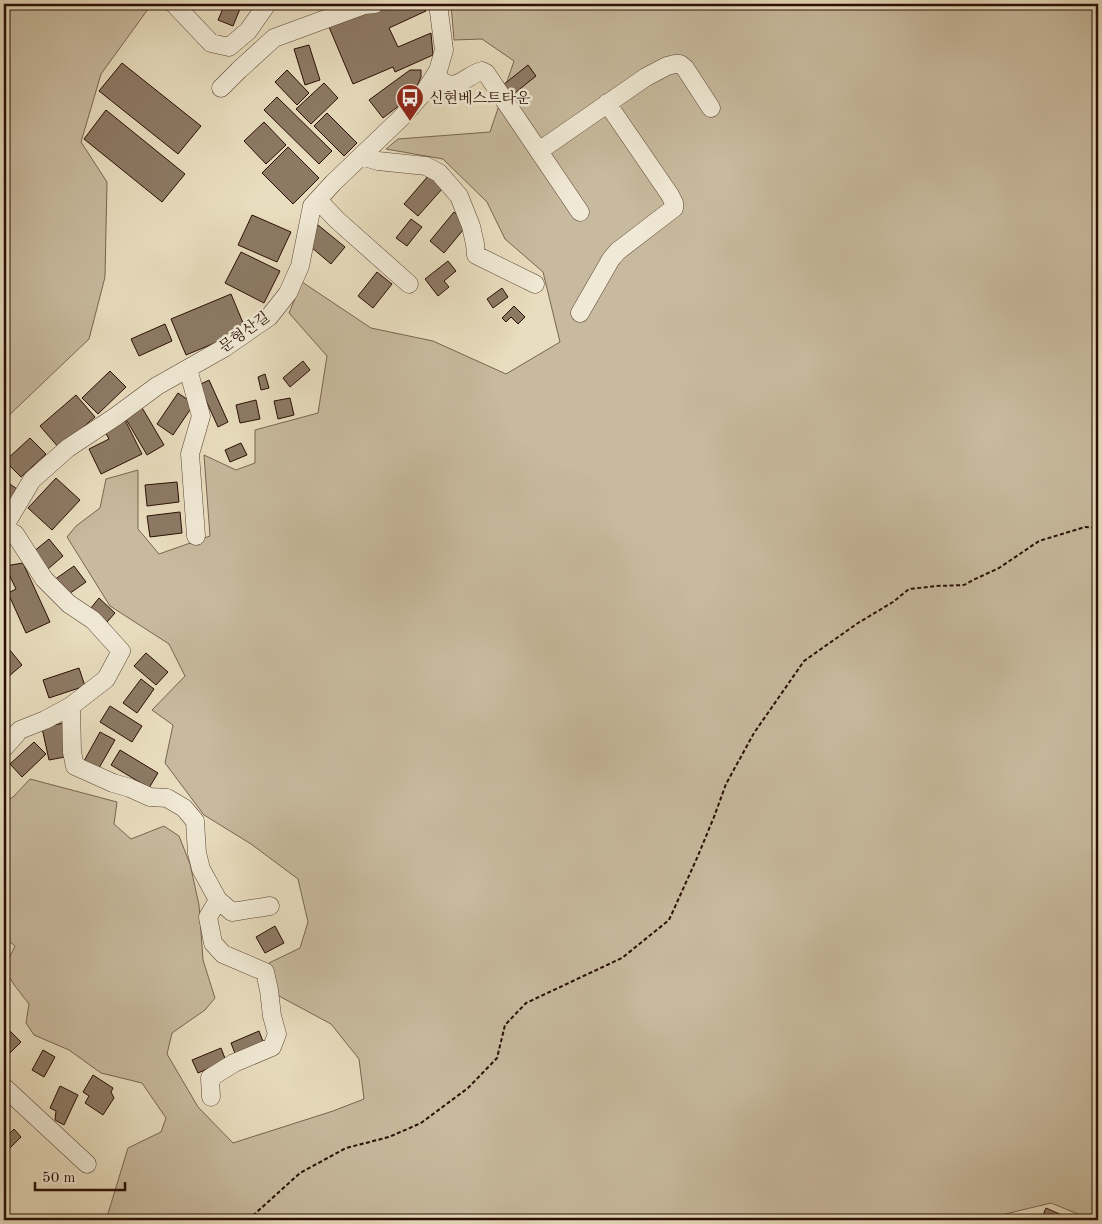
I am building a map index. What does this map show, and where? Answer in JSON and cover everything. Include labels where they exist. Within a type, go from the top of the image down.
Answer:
[{"type":"street","points":[[174,4],[212,43],[229,47],[248,31],[267,4]]},
{"type":"street","points":[[256,32],[277,4]]},
{"type":"street","points":[[221,88],[274,38],[364,6],[375,4]]},
{"type":"street","name":"문형산길","points":[[4,528],[32,480],[68,448],[156,386],[224,348],[269,318],[288,293],[300,266],[312,206],[333,183],[402,117],[438,71],[444,50],[438,4]]},
{"type":"street","points":[[539,151],[646,77],[674,64],[680,64],[685,68],[712,108]]},
{"type":"street","points":[[435,76],[446,84],[452,85],[478,72],[486,73],[580,212]]},
{"type":"street","points":[[580,313],[611,259],[618,251],[674,208],[670,195],[607,103]]},
{"type":"street","points":[[362,156],[378,161],[426,166],[439,173],[459,196],[471,226],[476,255],[535,284]]},
{"type":"street","points":[[318,200],[337,220],[409,284]]},
{"type":"street","points":[[188,369],[202,416],[190,454],[196,536]]},
{"type":"street","points":[[4,528],[15,534],[44,579],[69,604],[93,620],[121,651],[106,679],[71,706],[45,720],[20,730],[4,748]]},
{"type":"street","points":[[71,706],[72,752],[75,766],[150,797],[167,798],[184,808],[195,821],[197,854],[201,869],[218,900],[232,912],[270,906]]},
{"type":"street","points":[[211,1097],[210,1078],[234,1062],[272,1047],[277,1034],[265,972],[223,954],[213,943],[208,918],[218,900]]},
{"type":"street","points":[[4,1087],[87,1164]]},
{"type":"path","points":[[248,1220],[300,1173],[346,1148],[389,1137],[421,1123],[468,1088],[497,1058],[505,1025],[526,1003],[622,958],[669,920],[697,858],[726,784],[754,733],[804,661],[858,623],[893,602],[909,589],[964,585],[999,568],[1039,540],[1085,527],[1098,528]]},
{"type":"shaded area","points":[[4,4],[151,5],[101,74],[81,142],[107,182],[105,277],[89,339],[4,420]]},
{"type":"shaded area","points":[[451,4],[1098,4],[1098,1220],[1091,1220],[1051,1203],[997,1216],[992,1220],[106,1220],[128,1148],[161,1132],[166,1118],[142,1083],[101,1073],[69,1050],[34,1035],[26,1023],[29,1004],[4,969],[15,946],[4,937],[4,804],[30,779],[117,802],[114,824],[131,839],[164,826],[179,836],[190,864],[199,905],[203,960],[215,998],[205,1010],[172,1033],[167,1054],[198,1107],[233,1143],[333,1111],[364,1099],[359,1059],[331,1024],[279,996],[269,963],[300,948],[308,922],[298,879],[251,844],[204,815],[165,763],[173,725],[152,710],[185,676],[169,644],[110,606],[67,537],[76,526],[100,508],[106,479],[138,470],[138,529],[159,554],[210,536],[204,455],[236,470],[255,463],[255,430],[318,413],[327,356],[289,313],[302,282],[371,328],[433,341],[506,374],[560,342],[543,272],[505,239],[487,202],[443,159],[386,149],[398,139],[490,132],[514,61],[482,39],[454,40]]},
{"type":"building","points":[[225,4],[242,4],[233,26],[218,20]]},
{"type":"building","points":[[423,5],[426,11],[389,28],[398,47],[431,33],[433,55],[395,72],[393,67],[353,84],[329,27],[373,8]]},
{"type":"building","points":[[309,45],[320,80],[305,85],[294,49]]},
{"type":"building","points":[[122,63],[201,126],[178,154],[99,91]]},
{"type":"building","points":[[528,65],[536,76],[511,96],[503,85]]},
{"type":"building","points":[[287,70],[309,93],[297,105],[275,82]]},
{"type":"building","points":[[410,70],[421,70],[421,77],[413,95],[383,118],[369,100]]},
{"type":"building","points":[[324,83],[338,98],[311,124],[296,109]]},
{"type":"building","points":[[277,97],[332,151],[319,164],[264,110]]},
{"type":"building","points":[[106,110],[185,174],[162,202],[84,139]]},
{"type":"building","points":[[327,113],[357,143],[344,156],[314,126]]},
{"type":"building","points":[[264,122],[286,145],[266,164],[244,141]]},
{"type":"building","points":[[288,147],[319,178],[293,204],[262,173]]},
{"type":"building","points":[[429,175],[443,188],[418,216],[404,204]]},
{"type":"building","points":[[454,212],[468,224],[444,253],[430,241]]},
{"type":"building","points":[[252,215],[291,232],[277,262],[238,245]]},
{"type":"building","points":[[411,219],[422,227],[407,246],[396,238]]},
{"type":"building","points":[[318,225],[345,247],[331,264],[311,247],[309,236]]},
{"type":"building","points":[[241,252],[280,271],[264,303],[225,283]]},
{"type":"building","points":[[448,261],[456,271],[444,281],[449,287],[438,296],[425,279]]},
{"type":"building","points":[[377,272],[392,284],[373,308],[358,296]]},
{"type":"building","points":[[502,288],[508,297],[493,308],[487,299]]},
{"type":"building","points":[[231,294],[246,330],[186,355],[171,319]]},
{"type":"building","points":[[514,306],[525,317],[518,324],[511,317],[506,322],[502,318]]},
{"type":"building","points":[[165,324],[172,341],[139,356],[131,339]]},
{"type":"building","points":[[303,361],[310,370],[290,387],[283,378]]},
{"type":"building","points":[[110,371],[126,387],[98,414],[82,398]]},
{"type":"building","points":[[265,374],[269,388],[261,390],[258,377]]},
{"type":"building","points":[[209,380],[228,422],[218,427],[199,385]]},
{"type":"building","points":[[178,393],[194,404],[173,435],[157,424]]},
{"type":"building","points":[[76,395],[95,417],[59,448],[40,426]]},
{"type":"building","points":[[290,398],[294,415],[278,419],[274,401]]},
{"type":"building","points":[[256,400],[260,419],[240,423],[236,405]]},
{"type":"building","points":[[141,406],[164,445],[147,455],[124,416]]},
{"type":"building","points":[[124,418],[142,454],[101,474],[89,449],[109,439],[103,428]]},
{"type":"building","points":[[30,438],[46,454],[21,477],[5,461]]},
{"type":"building","points":[[241,443],[247,455],[230,462],[225,450]]},
{"type":"building","points":[[56,478],[80,500],[52,530],[28,508]]},
{"type":"building","points":[[4,480],[17,489],[4,510]]},
{"type":"building","points":[[177,482],[179,502],[147,506],[145,485]]},
{"type":"building","points":[[180,512],[182,533],[150,537],[147,516]]},
{"type":"building","points":[[49,539],[63,556],[48,569],[33,552]]},
{"type":"building","points":[[23,563],[50,622],[26,633],[8,593],[16,589],[5,566]]},
{"type":"building","points":[[74,566],[86,582],[66,596],[54,580]]},
{"type":"building","points":[[99,598],[115,613],[107,622],[91,608]]},
{"type":"building","points":[[5,644],[22,665],[8,677],[4,672]]},
{"type":"building","points":[[146,653],[168,672],[156,685],[134,666]]},
{"type":"building","points":[[79,668],[85,686],[49,698],[43,680]]},
{"type":"building","points":[[141,679],[154,689],[137,713],[123,703]]},
{"type":"building","points":[[110,706],[142,726],[132,742],[100,722]]},
{"type":"building","points":[[63,723],[70,756],[49,760],[42,728]]},
{"type":"building","points":[[100,732],[115,740],[99,768],[84,761]]},
{"type":"building","points":[[34,742],[46,754],[22,777],[10,764]]},
{"type":"building","points":[[120,750],[158,773],[149,788],[111,765]]},
{"type":"building","points":[[275,926],[284,943],[265,953],[256,937]]},
{"type":"building","points":[[10,1031],[21,1042],[5,1058],[4,1037]]},
{"type":"building","points":[[259,1031],[264,1044],[236,1056],[231,1043]]},
{"type":"building","points":[[221,1048],[226,1061],[198,1073],[192,1060]]},
{"type":"building","points":[[43,1050],[55,1057],[44,1077],[32,1070]]},
{"type":"building","points":[[93,1075],[113,1088],[111,1092],[114,1098],[103,1115],[85,1103],[89,1096],[83,1092]]},
{"type":"building","points":[[60,1086],[78,1095],[64,1125],[55,1120],[56,1111],[50,1108]]},
{"type":"building","points":[[14,1129],[21,1137],[4,1154],[4,1139]]},
{"type":"building","points":[[1046,1208],[1073,1220],[1041,1220]]},
{"type":"place","name":"신현베스트타운","points":[[410,122]]}]
